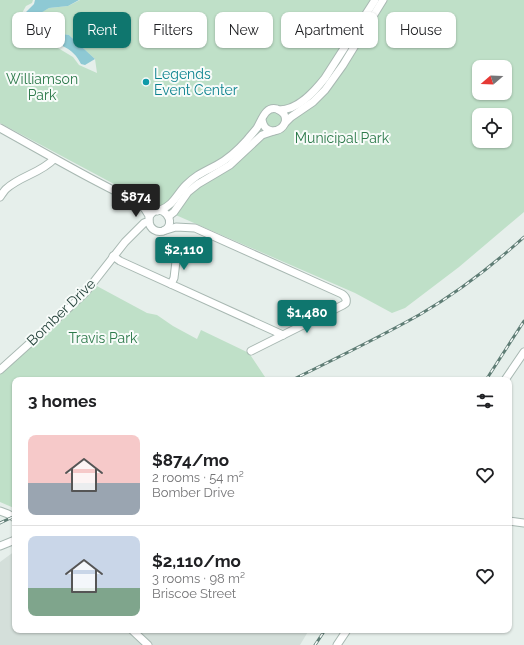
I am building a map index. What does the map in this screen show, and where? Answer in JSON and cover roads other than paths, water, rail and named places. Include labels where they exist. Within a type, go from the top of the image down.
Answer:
[{"type":"street","points":[[149,219],[154,212],[166,208],[171,204],[184,187],[198,175],[220,163],[234,152],[253,133],[263,115],[268,110],[275,108],[279,110],[286,110],[293,107],[311,94],[325,78],[374,0]]},
{"type":"street","points":[[163,231],[168,226],[169,218],[188,192],[198,184],[230,165],[262,135],[281,129],[291,117],[312,102],[325,90],[343,65],[383,0]]},
{"type":"street","points":[[279,110],[284,115],[285,123]]},
{"type":"street","points":[[262,119],[264,126],[274,132]]},
{"type":"street","points":[[0,128],[54,159],[140,203],[164,211],[169,218],[183,227]]},
{"type":"street","points":[[0,197],[6,189],[48,165],[54,159]]},
{"type":"street","points":[[140,203],[147,213],[149,224],[154,230]]},
{"type":"street","name":"Bomber Drive","points":[[0,370],[85,293],[125,242],[149,219]]},
{"type":"street","points":[[134,233],[142,230],[163,231],[176,227],[195,228],[342,294],[345,297],[347,301],[343,305],[251,351]]},
{"type":"street","points":[[171,284],[174,278],[177,253]]},
{"type":"street","points":[[113,256],[120,261],[284,335]]},
{"type":"street","points":[[507,377],[524,352]]},
{"type":"street","points":[[0,511],[12,516]]},
{"type":"street","points":[[512,521],[524,523]]},
{"type":"street","points":[[0,546],[12,541]]},
{"type":"street","points":[[135,633],[148,645]]},
{"type":"street","points":[[337,645],[345,633]]},
{"type":"water","points":[[35,0],[79,0],[68,6],[49,8],[42,12],[26,12],[34,4]]},
{"type":"water","points":[[65,34],[69,35],[73,39],[73,48],[83,48],[95,59],[85,65],[81,64],[78,58],[65,47]]},
{"type":"railway","points":[[298,377],[404,324],[433,307],[474,279],[524,237]]},
{"type":"railway","points":[[488,377],[524,321]]},
{"type":"railway","points":[[0,523],[12,517]]},
{"type":"railway","points":[[315,645],[323,633]]},
{"type":"place","name":"Legends Event Center","points":[[146,82]]},
{"type":"park label","name":"Williamson Park","points":[[42,88]]},
{"type":"park label","name":"Municipal Park","points":[[342,138]]},
{"type":"park label","name":"Travis Park","points":[[103,338]]}]
